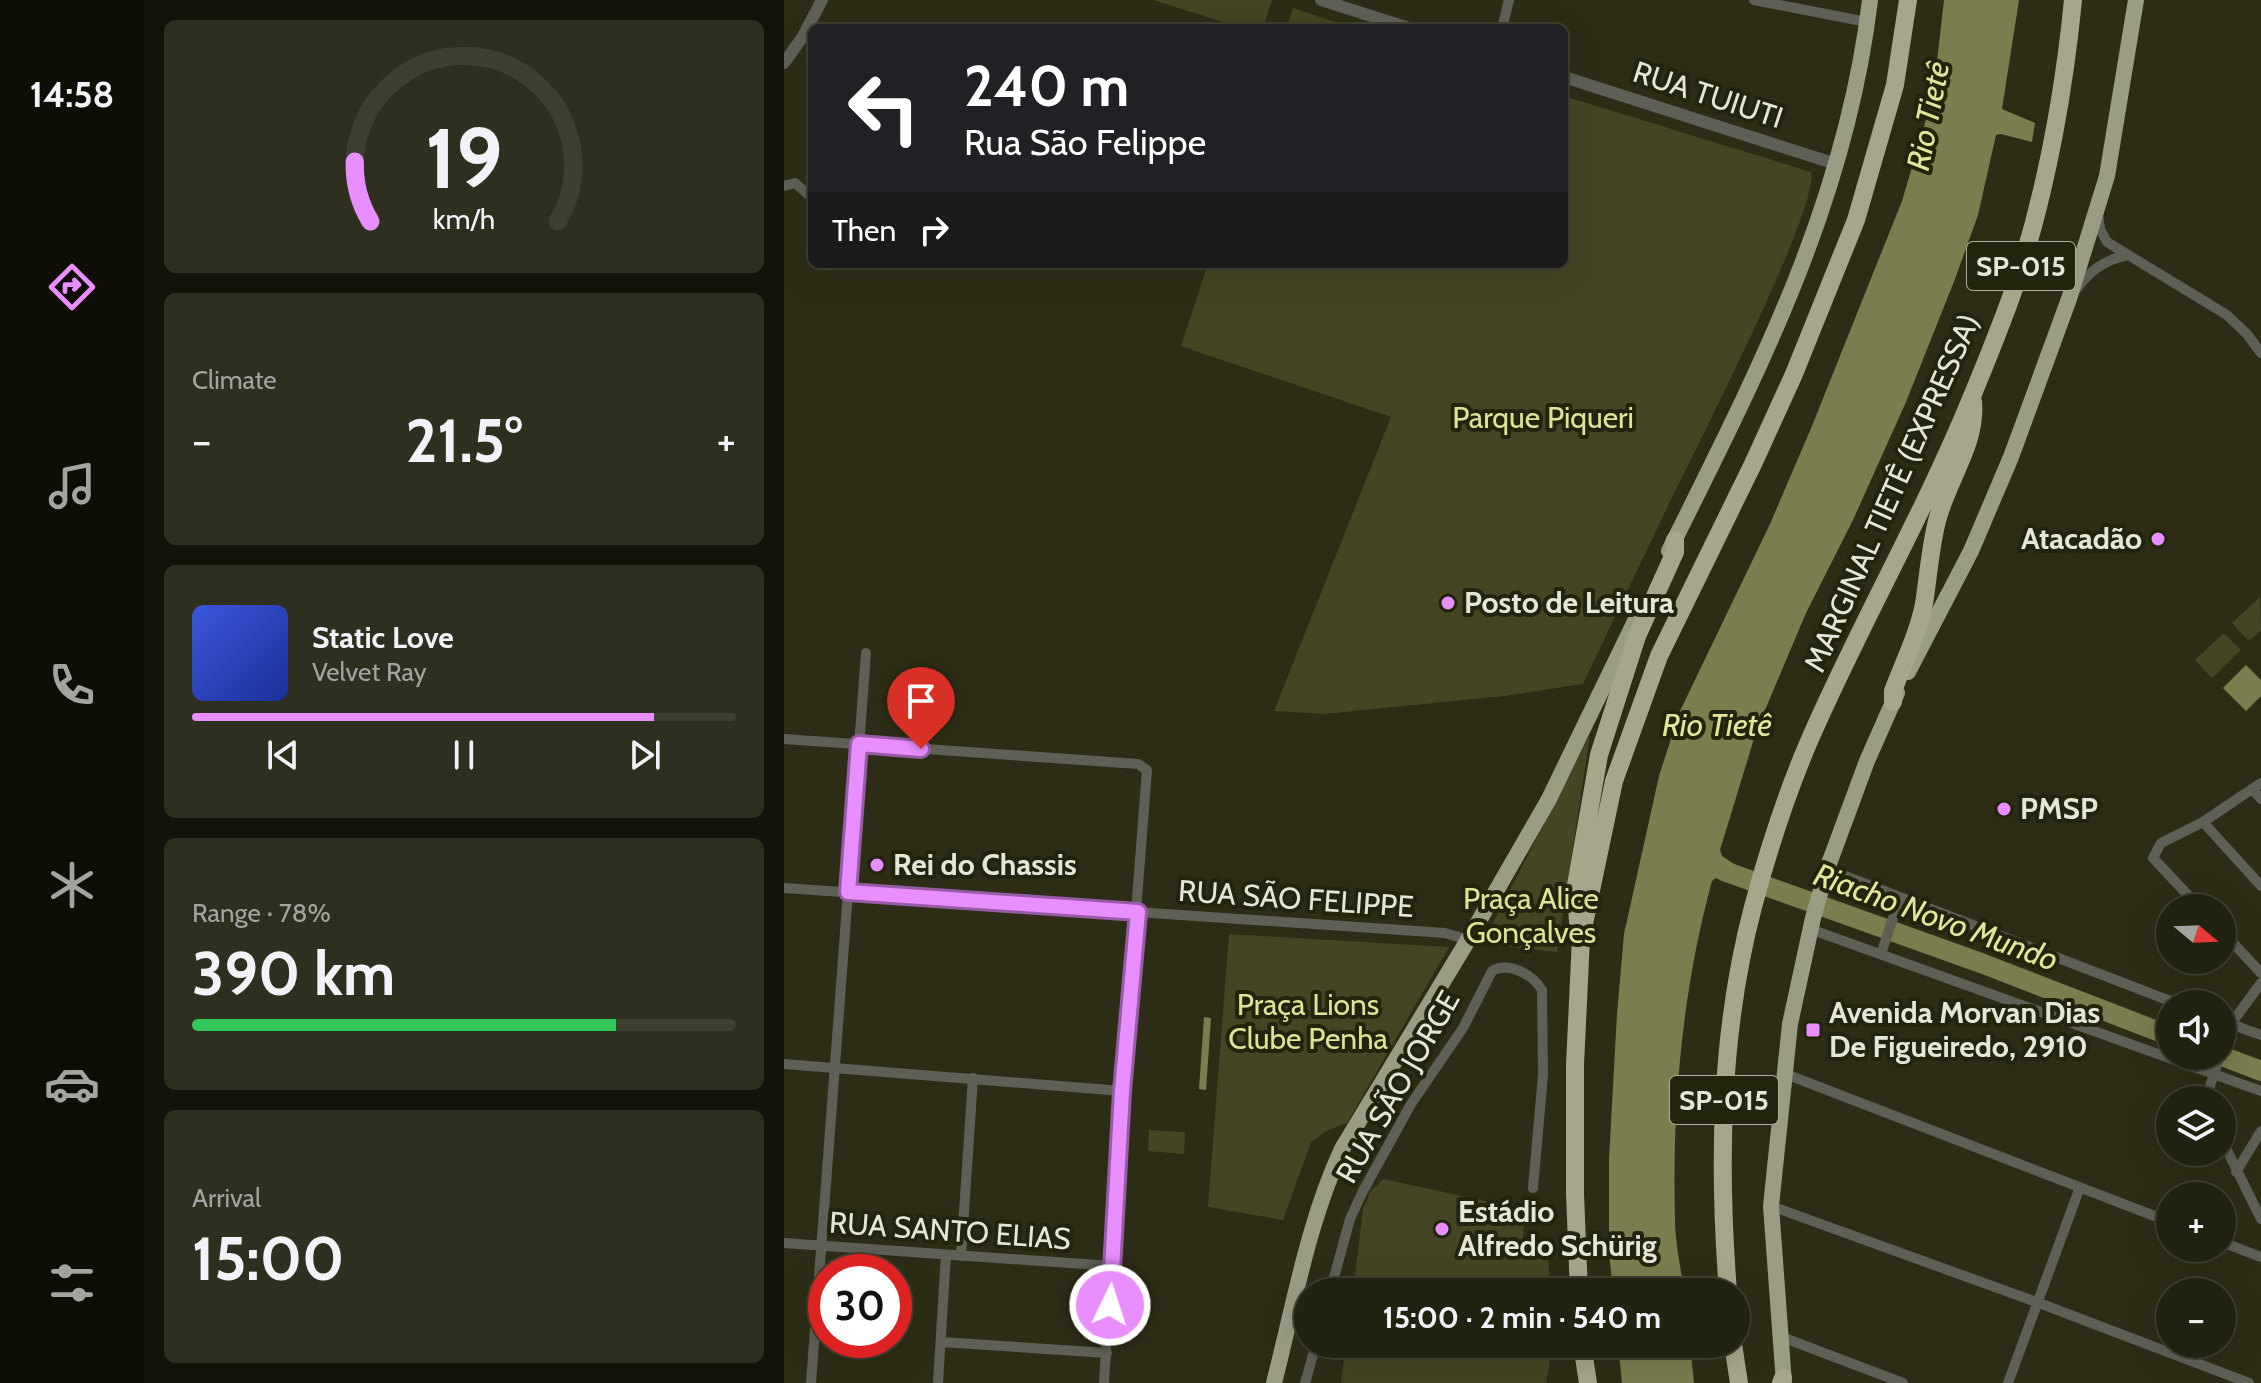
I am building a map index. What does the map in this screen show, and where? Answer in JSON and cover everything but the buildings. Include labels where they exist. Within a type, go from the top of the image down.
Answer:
[{"type":"highway","points":[[1274,1383],[1331,1173],[1352,1130],[1468,940],[1549,799],[1785,312],[1836,164],[1862,63],[1870,0]]},
{"type":"highway","points":[[1578,1278],[1575,1065],[1581,938],[1614,781],[1659,656],[1794,374],[1856,220],[1895,85],[1908,0]]},
{"type":"highway","name":"MARGINAL TIETÊ (EXPRESSA)","points":[[1727,1278],[1721,1207],[1725,1068],[1753,909],[1809,741],[1972,397],[2019,274],[2043,184],[2073,0]]},
{"type":"highway","points":[[1782,1381],[1771,1206],[1790,1024],[1821,887],[1867,761],[1893,702],[1971,551],[2011,457],[2069,299],[2107,176],[2136,0]]},
{"type":"highway","points":[[1893,702],[1893,691],[1923,606],[1943,498],[1972,430],[1972,397]]},
{"type":"highway","points":[[1581,938],[1576,885],[1599,755],[1637,636],[1675,552],[1675,540]]},
{"type":"highway","points":[[1584,1358],[1588,1383]]},
{"type":"highway","points":[[1735,1358],[1739,1383]]},
{"type":"street","points":[[809,24],[822,0]]},
{"type":"street","points":[[1321,0],[1396,24]]},
{"type":"street","points":[[1503,24],[1509,0]]},
{"type":"street","points":[[1754,0],[1867,22]]},
{"type":"street","points":[[784,63],[808,27]]},
{"type":"street","name":"RUA TUIUTI","points":[[1568,78],[1836,164]]},
{"type":"street","points":[[784,186],[795,183],[808,194]]},
{"type":"street","points":[[2097,211],[2102,236],[2107,242],[2227,315],[2261,353]]},
{"type":"street","points":[[2069,299],[2081,282],[2103,263],[2128,255]]},
{"type":"street","points":[[811,1383],[866,653]]},
{"type":"street","points":[[784,739],[1138,764],[1145,767],[1148,775],[1122,1091],[1104,1383]]},
{"type":"street","points":[[2187,894],[2153,858],[2161,843],[2203,822],[2257,786],[2261,799]]},
{"type":"street","points":[[2203,822],[2261,886]]},
{"type":"street","points":[[1827,869],[2156,996]]},
{"type":"street","name":"RUA SÃO FELIPPE","points":[[784,888],[1445,933],[1468,940]]},
{"type":"street","points":[[1881,954],[1900,897]]},
{"type":"street","points":[[1812,923],[1881,954],[2156,1044]]},
{"type":"street","points":[[2236,946],[2261,973]]},
{"type":"street","name":"RUA SÃO JORGE","points":[[1334,1278],[1350,1219],[1363,1191],[1411,1104],[1463,1028],[1492,971],[1499,967],[1529,976],[1542,990],[1543,1075],[1533,1188]]},
{"type":"street","points":[[2236,1012],[2261,983]]},
{"type":"street","points":[[2236,1026],[2261,1035]]},
{"type":"street","points":[[784,1064],[1122,1091]]},
{"type":"street","points":[[2227,1070],[2261,1091]]},
{"type":"street","points":[[1783,1073],[2156,1217]]},
{"type":"street","points":[[961,1256],[973,1078]]},
{"type":"street","points":[[2236,1172],[2261,1131]]},
{"type":"street","points":[[2233,1166],[2261,1219]]},
{"type":"street","points":[[2008,1383],[2080,1187]]},
{"type":"street","points":[[1771,1206],[2249,1383]]},
{"type":"street","name":"RUA SANTO ELIAS","points":[[784,1243],[1112,1266]]},
{"type":"street","points":[[2236,1247],[2261,1257]]},
{"type":"street","points":[[938,1383],[946,1255]]},
{"type":"street","points":[[1779,1336],[1903,1383]]},
{"type":"street","points":[[941,1342],[1107,1353]]},
{"type":"street","points":[[1305,1383],[1312,1358]]},
{"type":"green space","points":[[1153,0],[1272,0],[1264,24],[1229,24]]},
{"type":"green space","points":[[1293,8],[1341,24],[1288,24]]},
{"type":"green space","name":"Parque Piqueri","points":[[1568,97],[1811,172],[1809,194],[1776,281],[1583,684],[1504,696],[1324,714],[1274,711],[1391,417],[1181,346],[1207,268],[1568,268]]},
{"type":"green space","points":[[2260,597],[2261,630],[2249,641],[2232,623]]},
{"type":"green space","points":[[2224,633],[2241,650],[2212,678],[2195,660]]},
{"type":"green space","name":"Praça Alice Gonçalves","points":[[1590,735],[1557,952],[1482,944]]},
{"type":"green space","name":"Praça Lions Clube Penha","points":[[1229,934],[1449,947],[1347,1123],[1326,1131],[1311,1142],[1283,1220],[1208,1207]]},
{"type":"green space","points":[[1149,1130],[1185,1132],[1184,1154],[1148,1151]]},
{"type":"green space","name":"Estádio Alfredo Schürig","points":[[1383,1179],[1523,1209],[1520,1219],[1524,1220],[1523,1238],[1548,1239],[1549,1278],[1355,1278],[1363,1209],[1370,1192]]},
{"type":"green space","name":"Estádio Alfredo Schürig","points":[[1344,1358],[1550,1358],[1546,1383],[1341,1383]]},
{"type":"water","name":"Rio Tietê","points":[[1944,0],[2019,0],[2002,109],[2035,123],[2032,142],[1996,135],[1978,215],[1955,279],[1906,402],[1853,520],[1806,613],[1757,729],[1720,850],[1722,856],[1749,874],[1745,887],[1716,878],[1712,881],[1686,1006],[1677,1091],[1674,1177],[1676,1237],[1682,1278],[1612,1278],[1609,1159],[1624,934],[1659,776],[1680,711],[1770,524],[1812,426],[1902,201],[1933,96]]},
{"type":"water","points":[[2246,665],[2261,680],[2261,696],[2246,711],[2223,688]]},
{"type":"water","points":[[1204,1017],[1211,1018],[1206,1090],[1199,1089]]},
{"type":"water","points":[[1619,1358],[1691,1358],[1694,1383],[1622,1383]]},
{"type":"waterway","name":"Riacho Novo Mundo","points":[[1724,871],[1981,963],[2156,1031]]},
{"type":"waterway","name":"Riacho Novo Mundo","points":[[2236,1061],[2261,1071]]},
{"type":"place","name":"Atacadão","points":[[2158,539]]},
{"type":"place","name":"Posto de Leitura","points":[[1448,603]]},
{"type":"place","name":"PMSP","points":[[2004,809]]},
{"type":"place","name":"Rei do Chassis","points":[[877,865]]},
{"type":"place","name":"Avenida Morvan Dias De Figueiredo, 2910","points":[[1813,1030]]},
{"type":"place","name":"Estádio Alfredo Schürig","points":[[1442,1229]]},
{"type":"route","points":[[921,749],[859,744],[848,892],[1138,912],[1122,1091],[1110,1305]]}]
